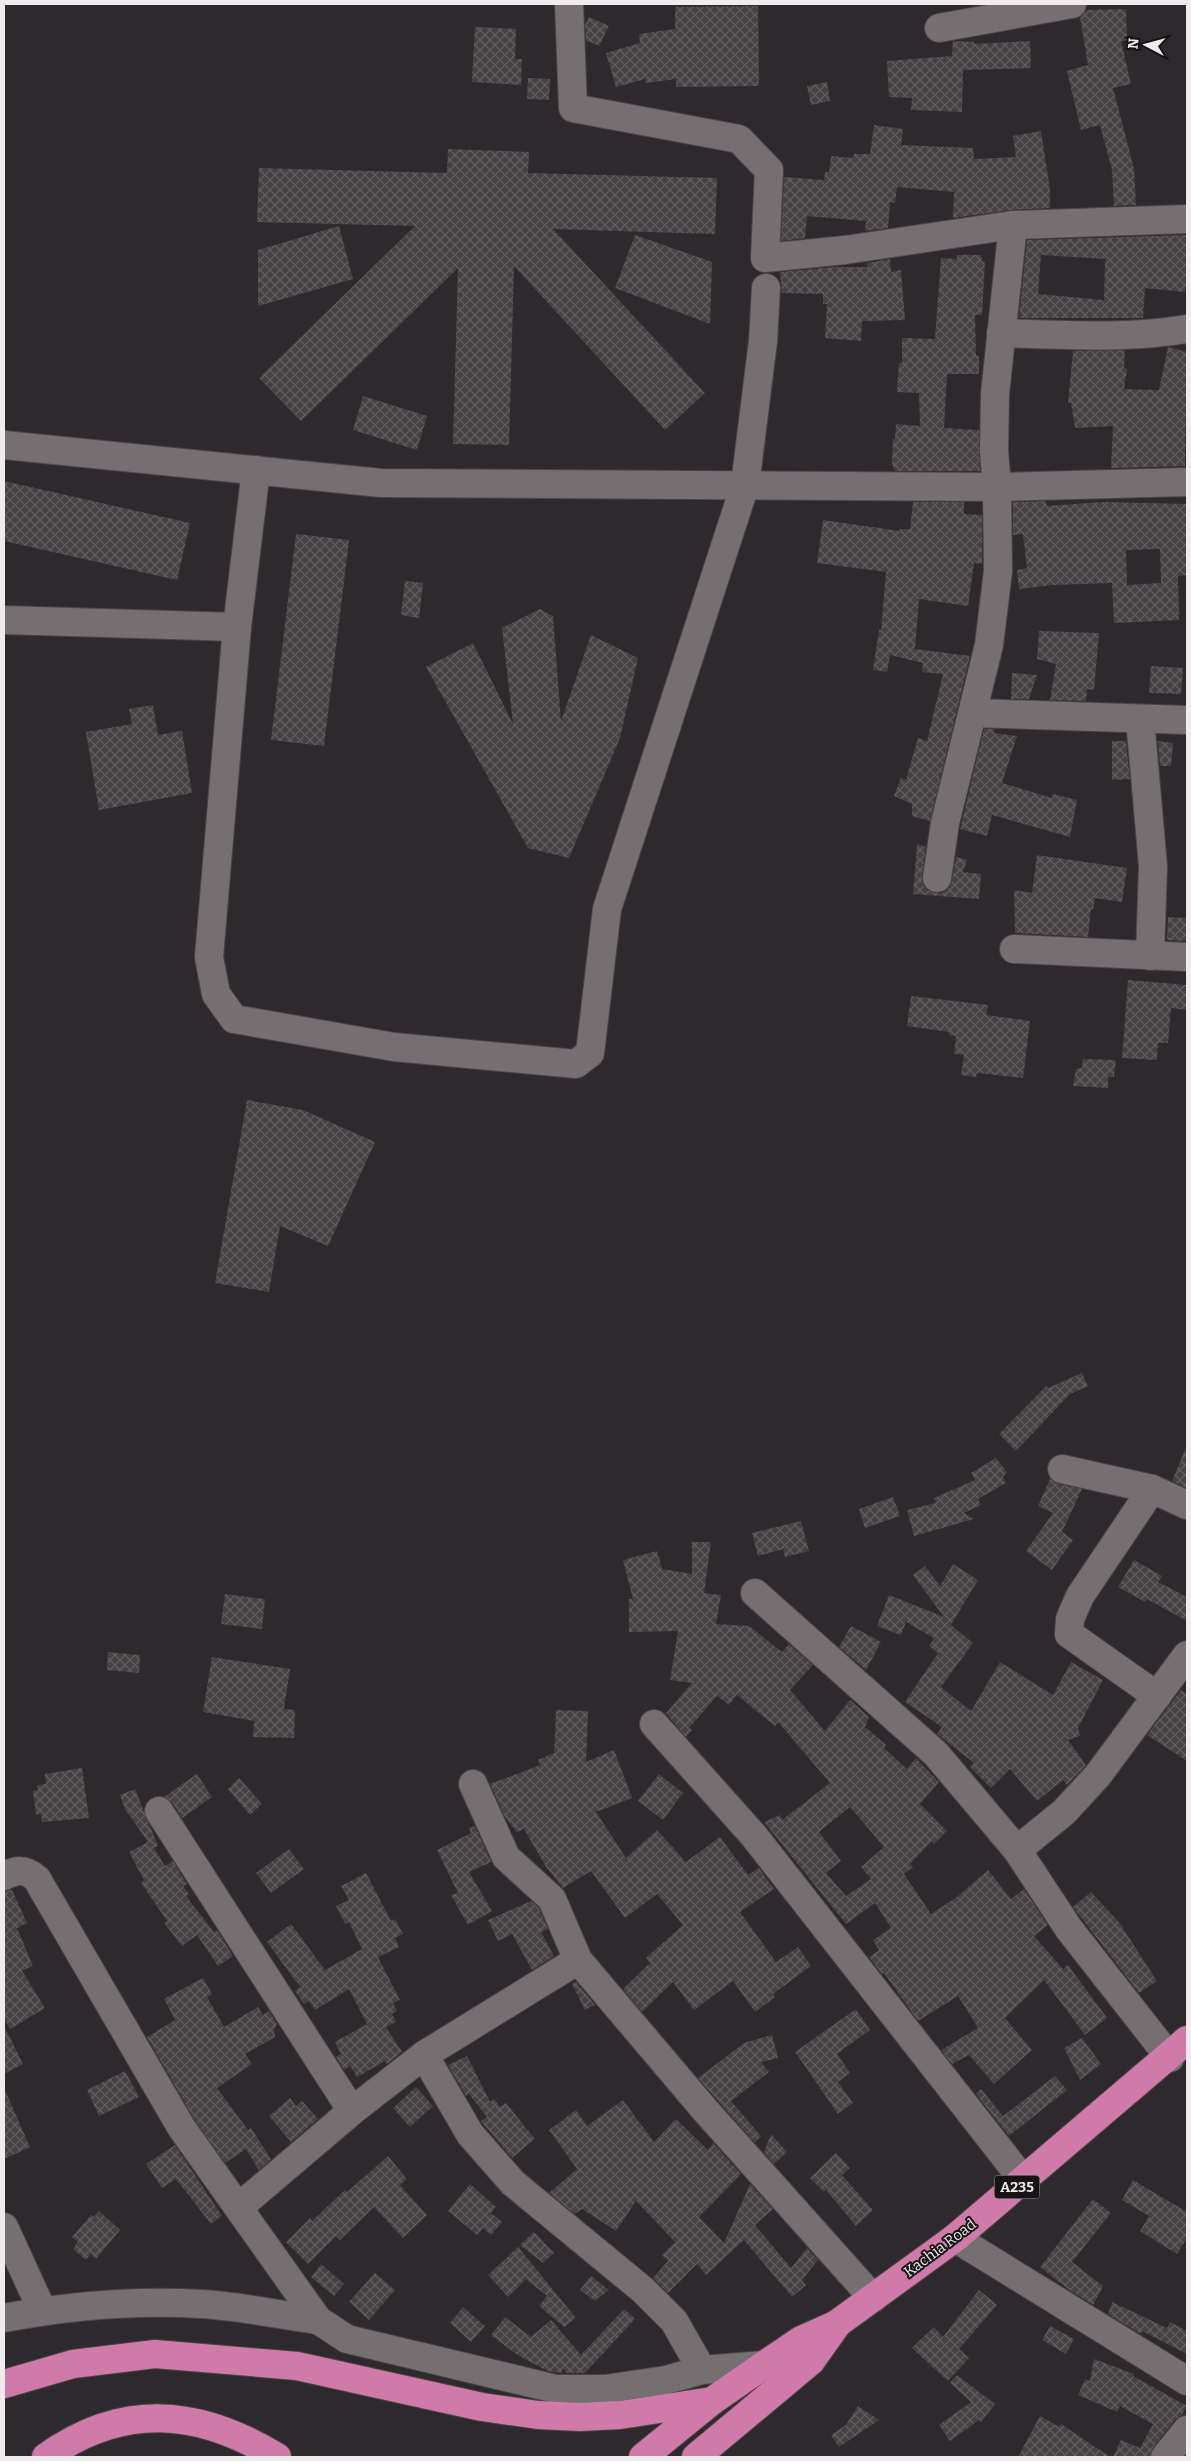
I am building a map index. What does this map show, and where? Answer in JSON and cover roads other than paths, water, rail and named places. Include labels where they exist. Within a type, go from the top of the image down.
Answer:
[{"type":"highway","name":"Kachia Road","points":[[696,2457],[811,2361],[838,2323],[955,2238],[1178,2049]]},
{"type":"highway","name":"A235","points":[[643,2457],[712,2401],[800,2340],[838,2323]]},
{"type":"highway","points":[[4,2384],[73,2364],[155,2354],[297,2366],[482,2407],[538,2415],[580,2417],[620,2415],[712,2401]]},
{"type":"highway","points":[[46,2457],[94,2430],[134,2418],[176,2418],[214,2428],[256,2444],[277,2457]]},
{"type":"street","points":[[569,4],[573,108],[739,139],[769,170],[765,258],[845,250],[1012,225],[1187,219]]},
{"type":"street","points":[[939,28],[1010,9],[1072,4]]},
{"type":"street","points":[[937,878],[945,823],[974,713],[989,646],[998,571],[994,432],[1001,334],[1012,225]]},
{"type":"street","points":[[256,470],[237,627],[209,957],[216,994],[234,1019],[394,1047],[576,1064],[590,1053],[607,909],[745,485],[763,341],[766,288]]},
{"type":"street","points":[[1001,334],[1098,336],[1158,334],[1187,329]]},
{"type":"street","points":[[4,445],[381,483],[997,487],[1187,482]]},
{"type":"street","points":[[4,620],[237,627]]},
{"type":"street","points":[[974,713],[1187,720]]},
{"type":"street","points":[[1140,718],[1153,866],[1150,956]]},
{"type":"street","points":[[1014,949],[1187,957]]},
{"type":"street","points":[[1062,1469],[1152,1490],[1187,1506]]},
{"type":"street","points":[[1152,1490],[1080,1596],[1070,1619],[1070,1634],[1157,1696]]},
{"type":"street","points":[[756,1593],[936,1754],[1018,1850],[1069,1929],[1178,2049]]},
{"type":"street","points":[[1018,1850],[1064,1812],[1098,1775],[1187,1655]]},
{"type":"street","points":[[654,1724],[754,1836],[1024,2181]]},
{"type":"street","points":[[473,1784],[506,1857],[552,1899],[578,1960],[704,2110],[873,2298]]},
{"type":"street","points":[[159,1812],[352,2111]]},
{"type":"street","points":[[4,1876],[18,1870],[29,1872],[36,1879],[151,2078],[182,2127],[318,2320],[347,2339],[556,2389],[605,2389],[666,2380],[702,2370],[764,2365]]},
{"type":"street","points":[[239,2207],[352,2111],[424,2055],[578,1960]]},
{"type":"street","points":[[424,2055],[470,2134],[513,2183],[642,2290],[674,2321],[702,2370]]},
{"type":"street","points":[[4,2227],[42,2310]]},
{"type":"street","points":[[955,2238],[1187,2381]]},
{"type":"street","points":[[4,2318],[42,2310],[153,2302],[203,2304],[318,2320]]},
{"type":"street","points":[[1166,2457],[1187,2430]]}]
